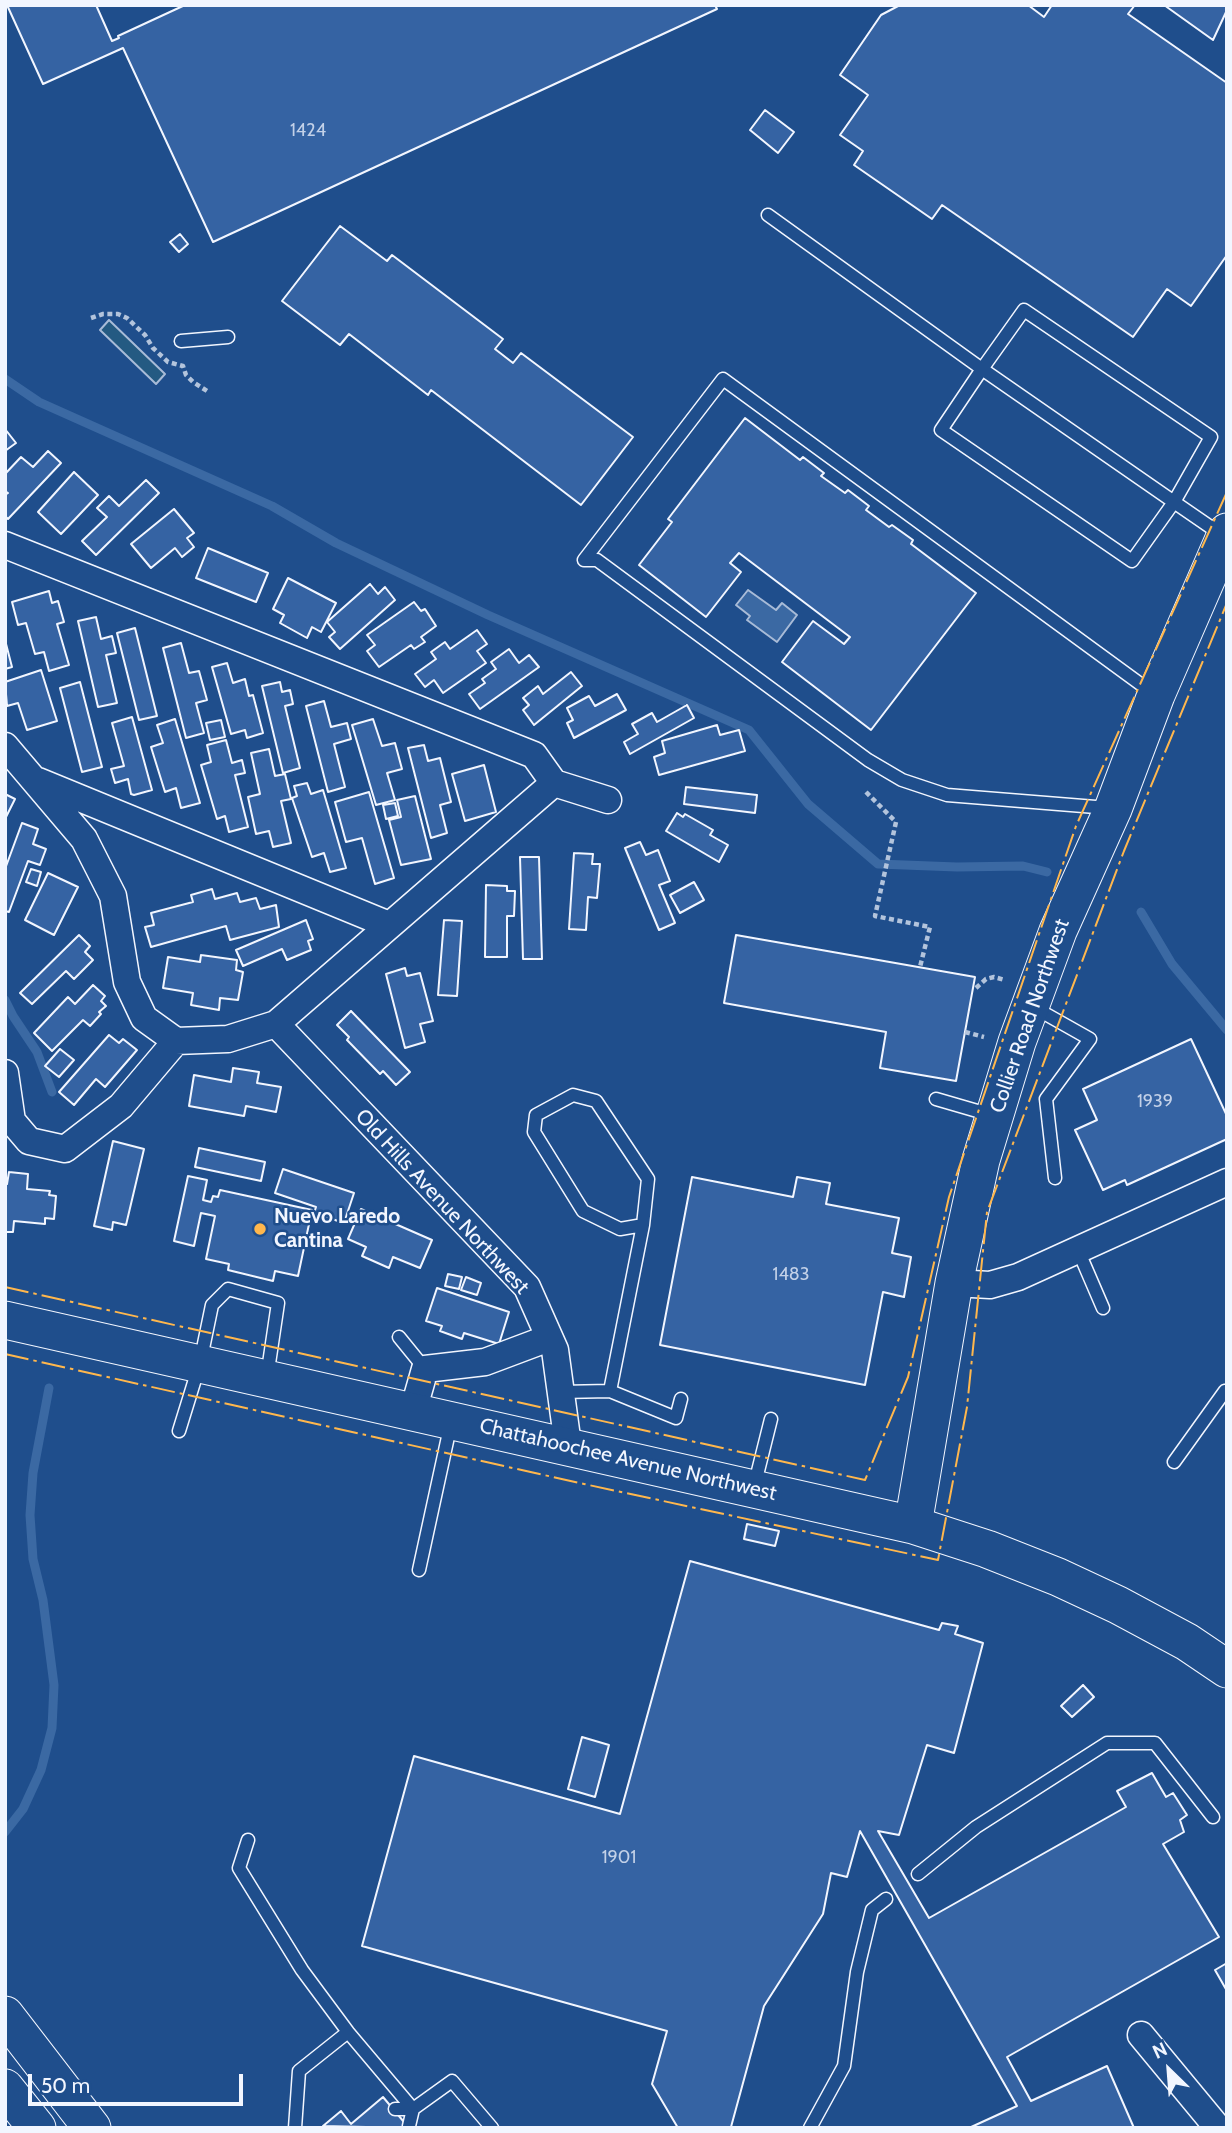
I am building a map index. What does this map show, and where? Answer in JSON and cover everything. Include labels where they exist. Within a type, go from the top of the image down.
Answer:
[{"type":"street","name":"Collier Road Northwest","points":[[913,1525],[954,1283],[981,1160],[1017,1042],[1058,931],[1113,809],[1156,695],[1226,534]]},
{"type":"street","points":[[5,545],[534,755],[554,783],[608,800]]},
{"type":"street","points":[[5,746],[84,839],[113,896],[127,982],[144,1018],[176,1041],[228,1039],[276,1024],[554,783]]},
{"type":"street","points":[[32,779],[389,925]]},
{"type":"street","name":"Old Hills Avenue Northwest","points":[[276,1024],[527,1287],[555,1350],[568,1446]]},
{"type":"street","points":[[5,1073],[12,1121],[29,1141],[65,1149],[121,1106],[176,1041]]},
{"type":"street","points":[[954,1283],[990,1285],[1018,1277],[1227,1182]]},
{"type":"street","name":"Chattahoochee Avenue Northwest","points":[[5,1320],[913,1525],[987,1549],[1058,1577],[1187,1642],[1227,1669]]},
{"type":"street","points":[[413,1411],[425,1369],[485,1362],[549,1338]]},
{"type":"street","points":[[5,2015],[92,2128]]},
{"type":"street","points":[[1141,2035],[1218,2128]]},
{"type":"street","points":[[5,2088],[37,2128]]},
{"type":"lane","points":[[768,215],[982,369],[1174,502],[1226,534]]},
{"type":"lane","points":[[1024,310],[1212,436],[1174,502],[1132,561],[942,430],[982,369],[1024,310]]},
{"type":"lane","points":[[181,341],[228,337]]},
{"type":"lane","points":[[1113,809],[947,795],[902,780],[868,760],[597,560],[584,560],[723,379],[1156,695]]},
{"type":"lane","points":[[1031,1007],[1090,1039],[1046,1098],[1055,1178]]},
{"type":"lane","points":[[610,1391],[643,1225],[648,1179],[596,1101],[573,1095],[536,1115],[534,1132],[583,1211],[620,1229],[643,1225]]},
{"type":"lane","points":[[936,1099],[995,1116]]},
{"type":"lane","points":[[1078,1250],[1103,1308]]},
{"type":"lane","points":[[180,1431],[200,1363],[212,1305],[228,1289],[278,1303],[267,1378]]},
{"type":"lane","points":[[399,1337],[425,1369]]},
{"type":"lane","points":[[560,1392],[610,1391],[676,1418],[681,1399]]},
{"type":"lane","points":[[1174,1462],[1225,1391]]},
{"type":"lane","points":[[419,1570],[452,1419]]},
{"type":"lane","points":[[754,1488],[771,1419]]},
{"type":"lane","points":[[918,1874],[976,1827],[1107,1743],[1155,1743],[1213,1817]]},
{"type":"lane","points":[[248,1840],[239,1868],[302,1970],[348,2032],[413,2109]]},
{"type":"lane","points":[[810,2128],[844,2066],[857,1972],[872,1910],[886,1899]]},
{"type":"lane","points":[[295,2128],[299,2071],[348,2032]]},
{"type":"lane","points":[[395,2109],[413,2109],[452,2081],[492,2128]]},
{"type":"lane","points":[[409,2126],[413,2109]]},
{"type":"path","points":[[91,318],[103,314],[118,314],[127,318],[168,362],[183,366],[193,382],[207,391]]},
{"type":"path","points":[[866,792],[896,822],[876,916],[930,927],[920,967]]},
{"type":"path","points":[[976,988],[986,979],[994,977],[1005,980]]},
{"type":"path","points":[[965,1032],[984,1037]]},
{"type":"shaded area","points":[[109,320],[165,374],[156,384],[100,330]]},
{"type":"shaded area","points":[[748,590],[776,610],[782,603],[797,615],[777,642],[747,620],[750,616],[736,605]]},
{"type":"building","points":[[7,5],[96,5],[112,41],[185,5],[715,5],[717,9],[213,242],[123,48],[43,84]]},
{"type":"building","points":[[900,5],[1028,5],[1044,17],[1052,5],[1135,5],[1128,14],[1227,83],[1227,255],[1191,306],[1167,289],[1133,337],[942,205],[932,219],[854,165],[863,151],[840,135],[868,95],[840,75],[881,15]]},
{"type":"building","points":[[1164,5],[1227,5],[1227,10],[1213,40]]},
{"type":"building","points":[[765,110],[794,132],[778,153],[750,130]]},
{"type":"building","points":[[340,226],[387,261],[392,255],[503,339],[495,349],[513,363],[521,353],[633,437],[581,505],[431,390],[428,395],[349,334],[340,345],[282,301]]},
{"type":"building","points":[[180,234],[188,244],[179,252],[170,242]]},
{"type":"building","points":[[745,418],[800,460],[803,457],[824,473],[821,476],[845,493],[848,490],[869,506],[866,510],[913,540],[911,544],[976,593],[871,730],[782,662],[813,621],[844,644],[850,637],[739,553],[730,563],[741,572],[706,617],[639,565],[672,522],[668,519]]},
{"type":"building","points":[[5,429],[16,443],[5,451]]},
{"type":"building","points":[[48,451],[61,463],[8,519],[5,516],[5,495],[8,493],[5,491],[5,474],[21,457],[33,467]]},
{"type":"building","points":[[74,472],[98,495],[61,534],[38,512]]},
{"type":"building","points":[[146,480],[159,493],[96,555],[82,541],[107,517],[97,508],[109,496],[119,506]]},
{"type":"building","points":[[174,509],[194,533],[187,538],[194,547],[182,557],[175,548],[151,568],[131,544]]},
{"type":"building","points":[[208,548],[268,573],[256,602],[196,578]]},
{"type":"building","points":[[288,578],[336,603],[321,632],[312,627],[307,638],[280,623],[284,615],[273,609]]},
{"type":"building","points":[[370,584],[378,594],[385,587],[395,600],[340,649],[329,637],[335,632],[327,622]]},
{"type":"building","points":[[49,591],[52,603],[58,601],[64,622],[57,624],[69,665],[49,671],[44,652],[35,654],[26,623],[18,625],[12,602]]},
{"type":"building","points":[[414,602],[421,611],[425,609],[436,626],[421,637],[425,642],[414,649],[411,645],[379,667],[367,651],[375,645],[367,635]]},
{"type":"building","points":[[96,617],[101,639],[112,636],[116,653],[106,655],[117,703],[98,707],[78,621]]},
{"type":"building","points":[[135,628],[157,716],[139,720],[117,633]]},
{"type":"building","points":[[477,630],[487,644],[477,651],[486,663],[443,693],[434,680],[425,687],[415,674],[436,659],[431,652],[445,642],[450,649]]},
{"type":"building","points":[[5,640],[12,667],[5,669]]},
{"type":"building","points":[[181,643],[189,673],[199,671],[207,700],[196,703],[204,733],[186,738],[163,648]]},
{"type":"building","points":[[509,649],[519,663],[529,655],[539,667],[480,709],[469,694],[485,683],[482,679],[496,669],[491,662]]},
{"type":"building","points":[[227,663],[233,683],[245,679],[249,696],[253,695],[263,733],[247,738],[245,730],[231,734],[212,667]]},
{"type":"building","points":[[41,670],[57,721],[27,730],[18,703],[7,706],[5,682]]},
{"type":"building","points":[[571,672],[582,686],[534,725],[523,710],[529,705],[523,698],[538,686],[543,694]]},
{"type":"building","points":[[80,682],[102,767],[82,772],[60,688]]},
{"type":"building","points":[[280,682],[282,692],[290,690],[293,704],[285,706],[300,768],[283,773],[262,686]]},
{"type":"building","points":[[617,694],[626,710],[574,738],[567,723],[573,720],[567,708],[589,696],[595,706]]},
{"type":"building","points":[[324,701],[331,727],[347,723],[351,739],[334,744],[345,787],[328,792],[306,706]]},
{"type":"building","points":[[687,705],[694,718],[630,754],[624,742],[638,734],[632,724],[652,713],[657,722]]},
{"type":"building","points":[[132,717],[152,790],[134,795],[131,794],[128,779],[115,783],[111,769],[124,766],[112,723]]},
{"type":"building","points":[[175,719],[200,803],[181,808],[176,788],[165,792],[151,747],[163,743],[157,725]]},
{"type":"building","points":[[373,719],[382,746],[395,743],[402,769],[387,773],[395,800],[376,805],[352,725]]},
{"type":"building","points":[[221,720],[225,737],[210,740],[206,723]]},
{"type":"building","points":[[717,725],[720,735],[739,730],[745,751],[659,775],[654,757],[665,753],[662,741]]},
{"type":"building","points":[[226,740],[232,763],[242,760],[245,773],[235,775],[248,827],[229,832],[225,816],[217,819],[201,765],[211,762],[207,745]]},
{"type":"building","points":[[424,745],[428,761],[440,758],[451,802],[440,805],[447,833],[431,838],[408,748]]},
{"type":"building","points":[[269,749],[275,776],[285,774],[291,799],[281,801],[291,843],[273,847],[269,831],[256,834],[248,797],[260,794],[251,753]]},
{"type":"building","points":[[484,765],[496,812],[465,821],[452,774]]},
{"type":"building","points":[[307,783],[311,794],[323,790],[346,868],[330,872],[324,853],[312,857],[292,798],[297,796],[294,786]]},
{"type":"building","points":[[686,787],[757,795],[755,813],[684,804]]},
{"type":"building","points":[[369,792],[394,878],[375,884],[362,838],[346,842],[335,802]]},
{"type":"building","points":[[5,794],[15,799],[5,819]]},
{"type":"building","points":[[415,796],[431,859],[401,865],[389,820],[401,817],[397,800]]},
{"type":"building","points":[[395,803],[398,816],[386,819],[383,805]]},
{"type":"building","points":[[677,813],[683,817],[685,814],[713,830],[710,835],[728,845],[719,862],[666,831]]},
{"type":"building","points":[[22,823],[38,829],[33,844],[46,849],[40,865],[28,861],[9,912],[5,911],[5,869]]},
{"type":"building","points":[[640,842],[646,855],[658,850],[670,881],[659,885],[675,923],[659,930],[625,848]]},
{"type":"building","points":[[574,853],[593,854],[592,864],[600,864],[597,898],[588,897],[586,930],[569,929]]},
{"type":"building","points":[[520,857],[539,857],[542,959],[523,959]]},
{"type":"building","points":[[31,869],[41,872],[37,886],[26,882]]},
{"type":"building","points":[[48,873],[78,887],[54,935],[25,920]]},
{"type":"building","points":[[694,882],[704,900],[680,913],[670,895]]},
{"type":"building","points":[[486,885],[507,886],[507,891],[515,891],[514,916],[507,916],[507,957],[485,957]]},
{"type":"building","points":[[212,889],[215,899],[237,893],[240,902],[256,898],[260,909],[276,905],[279,927],[230,940],[226,926],[151,947],[145,927],[154,925],[151,913],[193,902],[191,895]]},
{"type":"building","points":[[306,920],[313,939],[308,941],[311,950],[287,960],[282,949],[243,966],[236,950]]},
{"type":"building","points":[[444,920],[462,921],[457,996],[438,995]]},
{"type":"building","points":[[79,935],[90,946],[85,952],[93,960],[74,979],[66,971],[32,1004],[20,993]]},
{"type":"building","points":[[736,935],[975,977],[956,1081],[880,1068],[886,1032],[724,1003]]},
{"type":"building","points":[[201,955],[237,960],[236,970],[243,972],[238,1000],[220,998],[219,1010],[191,1005],[193,993],[163,988],[168,957],[200,962]]},
{"type":"building","points":[[405,968],[407,976],[420,973],[433,1021],[420,1024],[425,1042],[405,1048],[386,974]]},
{"type":"building","points":[[93,985],[105,996],[101,1001],[106,1006],[90,1026],[83,1020],[52,1051],[34,1033],[68,997],[75,1004]]},
{"type":"building","points":[[351,1011],[410,1072],[396,1085],[383,1071],[380,1074],[347,1040],[349,1037],[337,1025]]},
{"type":"building","points":[[109,1035],[119,1043],[123,1039],[137,1050],[105,1087],[96,1079],[74,1105],[59,1092]]},
{"type":"building","points":[[1191,1039],[1227,1116],[1227,1139],[1127,1185],[1125,1180],[1103,1190],[1075,1130],[1097,1120],[1083,1089]]},
{"type":"building","points":[[60,1049],[74,1060],[59,1077],[45,1066]]},
{"type":"building","points":[[233,1068],[259,1072],[257,1083],[281,1087],[276,1112],[246,1106],[244,1116],[189,1106],[194,1075],[231,1082]]},
{"type":"building","points":[[113,1141],[144,1149],[126,1225],[113,1222],[112,1230],[94,1226]]},
{"type":"building","points":[[199,1148],[265,1162],[261,1181],[195,1167]]},
{"type":"building","points":[[283,1169],[354,1193],[344,1223],[314,1213],[316,1207],[275,1193]]},
{"type":"building","points":[[9,1172],[28,1174],[27,1189],[50,1191],[49,1195],[56,1196],[54,1219],[45,1218],[45,1224],[14,1221],[13,1232],[5,1232],[5,1184]]},
{"type":"building","name":"Nuevo Laredo Cantina","points":[[188,1176],[207,1180],[203,1200],[211,1202],[213,1196],[218,1197],[220,1190],[312,1210],[298,1276],[275,1271],[273,1281],[228,1270],[229,1264],[206,1259],[215,1216],[201,1213],[194,1246],[174,1241]]},
{"type":"building","points":[[692,1177],[793,1197],[797,1177],[830,1183],[826,1204],[899,1218],[892,1253],[911,1257],[904,1297],[883,1292],[865,1385],[660,1345]]},
{"type":"building","points":[[361,1209],[432,1240],[420,1268],[393,1257],[389,1268],[362,1256],[366,1247],[348,1239]]},
{"type":"building","points":[[448,1274],[462,1277],[459,1289],[445,1286]]},
{"type":"building","points":[[466,1277],[481,1283],[477,1295],[461,1290]]},
{"type":"building","points":[[437,1288],[509,1312],[499,1344],[464,1333],[462,1339],[440,1331],[442,1326],[426,1321]]},
{"type":"building","points":[[747,1524],[779,1531],[775,1546],[744,1539]]},
{"type":"building","points":[[690,1561],[939,1630],[942,1623],[958,1626],[955,1634],[983,1643],[954,1753],[927,1745],[899,1835],[878,1831],[929,1918],[1126,1807],[1117,1791],[1152,1773],[1166,1797],[1173,1793],[1187,1815],[1180,1820],[1184,1832],[1163,1844],[1219,1937],[1007,2057],[1031,2101],[1107,2066],[1134,2128],[969,2128],[1017,2106],[860,1831],[847,1877],[831,1873],[823,1914],[764,2006],[731,2127],[728,2128],[678,2128],[652,2084],[667,2031],[362,1946],[414,1756],[620,1814]]},
{"type":"building","points":[[1083,1685],[1094,1697],[1072,1717],[1061,1706]]},
{"type":"building","points":[[582,1737],[609,1745],[595,1797],[568,1789]]},
{"type":"building","points":[[1227,1963],[1227,1991],[1215,1970]]},
{"type":"building","points":[[383,2097],[409,2128],[323,2126],[341,2111],[351,2124]]},
{"type":"waterway","points":[[5,379],[39,402],[272,506],[336,543],[488,615],[749,730],[808,804],[878,864],[1023,866],[1047,872]]},
{"type":"waterway","points":[[1141,912],[1172,964],[1227,1030]]},
{"type":"waterway","points":[[5,1000],[37,1052],[52,1092]]},
{"type":"waterway","points":[[5,1832],[23,1809],[41,1770],[52,1728],[54,1685],[43,1600],[33,1559],[30,1515],[33,1473],[49,1388]]},
{"type":"power","points":[[5,1287],[865,1480],[908,1377],[949,1197],[1076,826],[1227,492]]},
{"type":"power","points":[[5,1354],[584,1484],[938,1560],[967,1407],[987,1212],[1124,851],[1227,603]]},
{"type":"place","name":"Nuevo Laredo Cantina","points":[[260,1229]]}]
